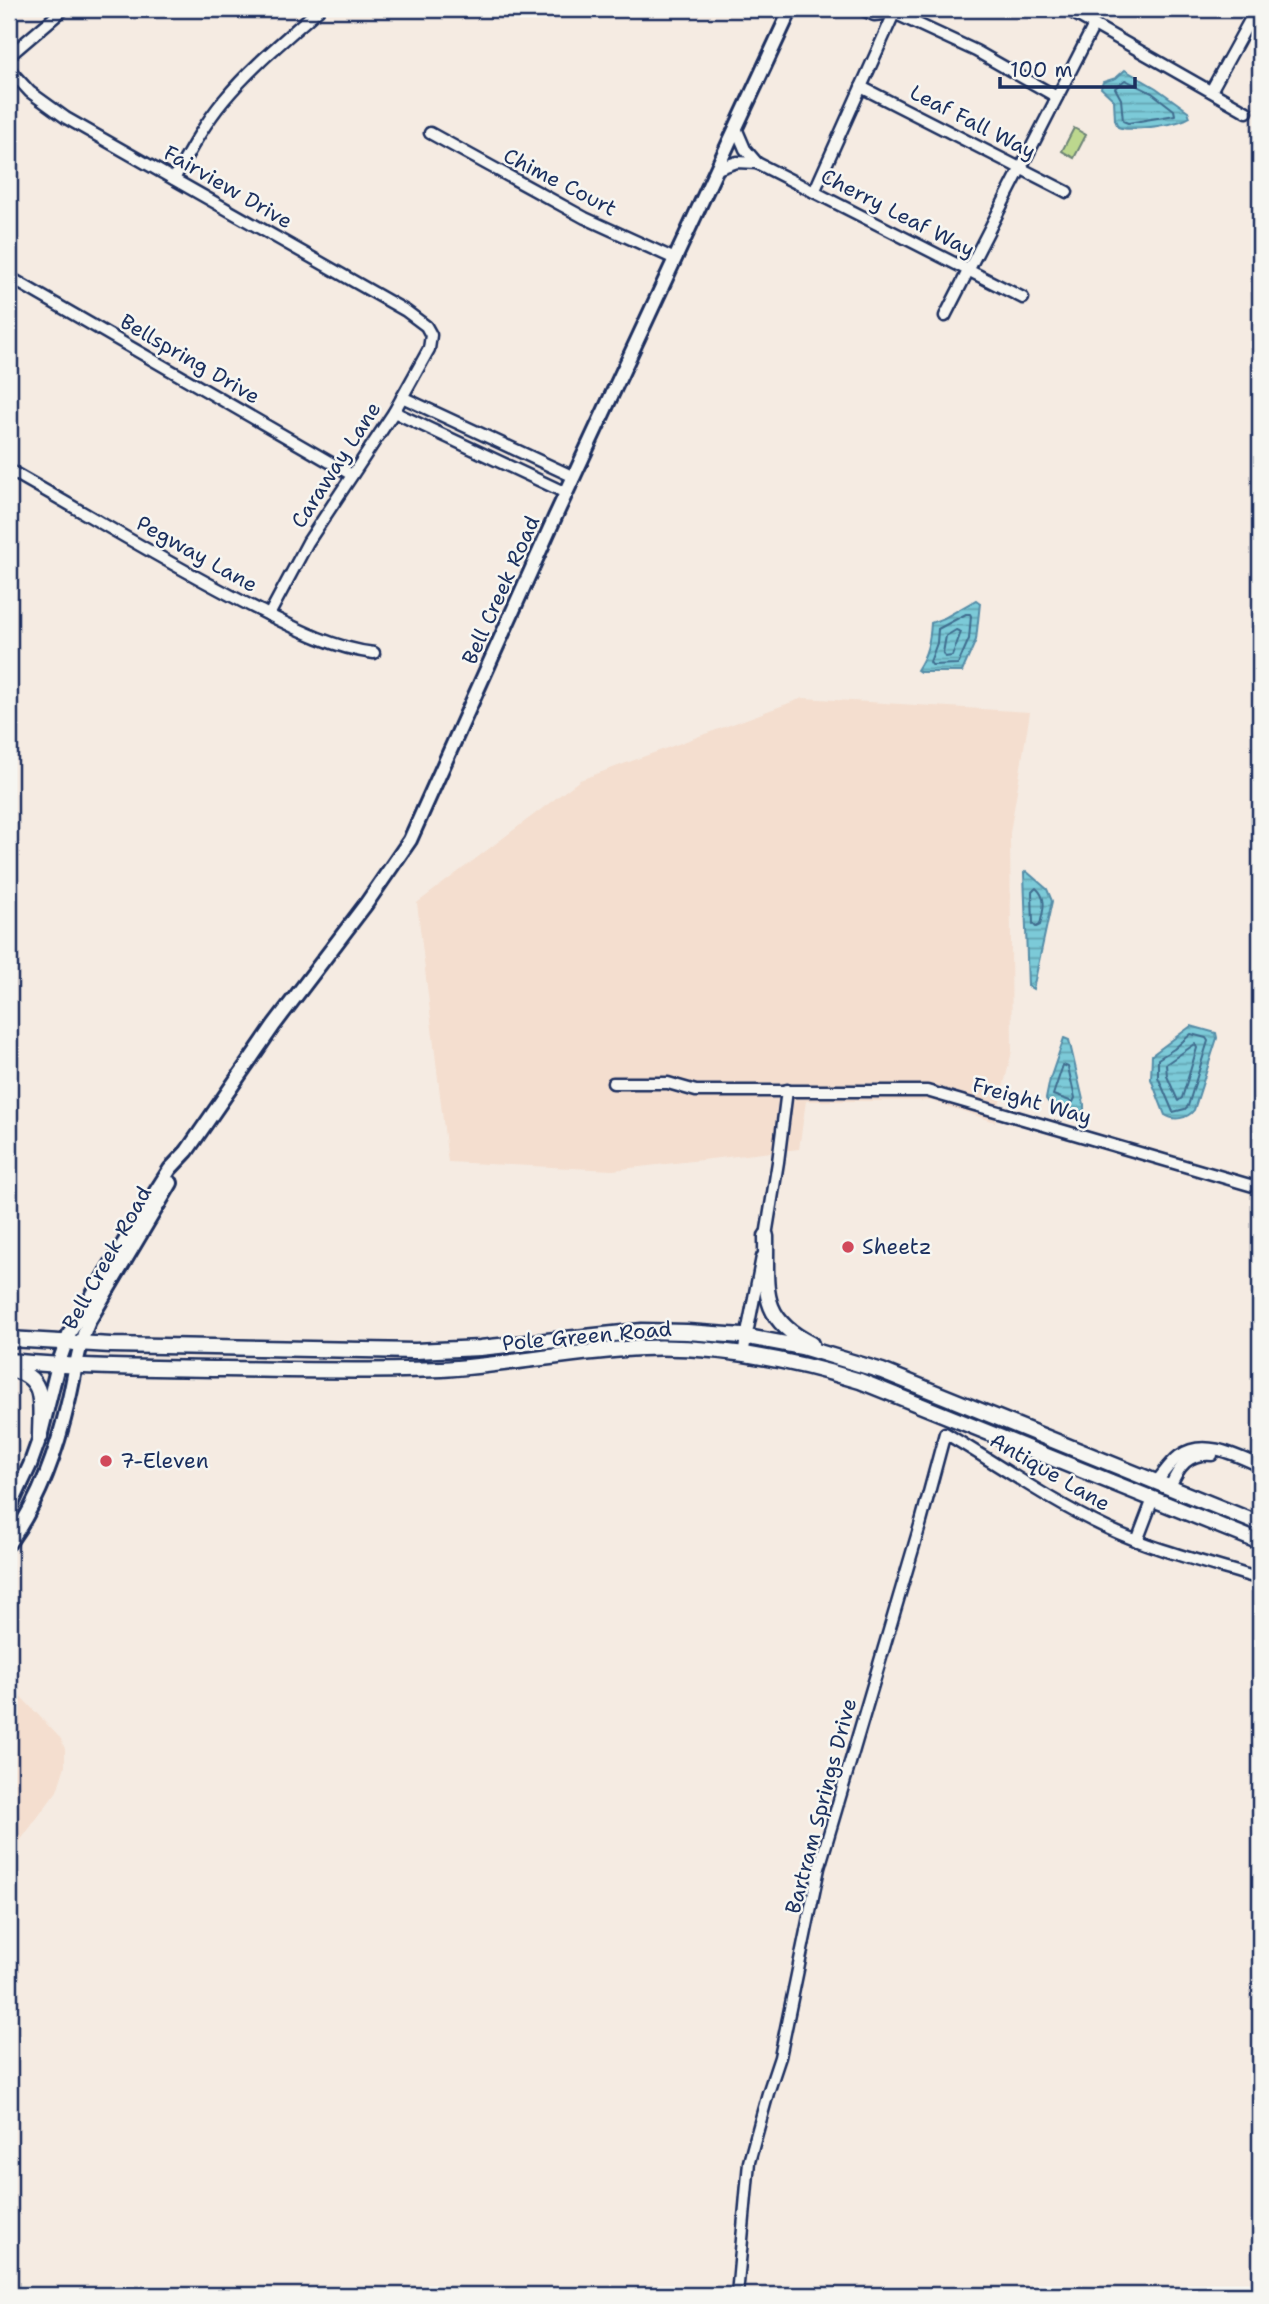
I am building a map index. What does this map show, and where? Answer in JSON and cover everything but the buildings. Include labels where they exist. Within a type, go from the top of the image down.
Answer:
[{"type":"main road","points":[[766,1236],[767,1292],[775,1316],[793,1335],[835,1356]]},
{"type":"main road","name":"Pole Green Road","points":[[9,1339],[65,1343],[415,1351],[480,1348],[642,1331],[746,1337],[835,1356],[896,1376],[1260,1524]]},
{"type":"main road","name":"Pole Green Road","points":[[9,1361],[58,1365],[371,1371],[462,1367],[641,1349],[690,1349],[743,1354],[803,1365],[860,1381],[1260,1542]]},
{"type":"main road","points":[[9,1369],[27,1374],[40,1392],[40,1437]]},
{"type":"main road","points":[[1082,1451],[1103,1469],[1147,1488],[1153,1499],[1169,1487]]},
{"type":"street","points":[[9,56],[64,9]]},
{"type":"street","points":[[174,179],[188,152],[240,81],[319,9]]},
{"type":"street","name":"Bell Creek Road","points":[[9,1510],[40,1437],[65,1343],[136,1221],[170,1169],[187,1151],[274,1025],[411,840],[566,492],[791,9]]},
{"type":"street","points":[[861,9],[874,15],[894,10],[976,51],[1057,97]]},
{"type":"street","points":[[1066,9],[1247,112]]},
{"type":"street","points":[[1211,91],[1256,9]]},
{"type":"street","points":[[814,192],[894,10]]},
{"type":"street","points":[[945,316],[1094,25]]},
{"type":"street","name":"Fairview Drive","points":[[9,69],[30,92],[66,118],[405,311],[426,326],[431,335]]},
{"type":"street","name":"Leaf Fall Way","points":[[861,87],[1067,192]]},
{"type":"street","points":[[736,128],[745,149],[757,163]]},
{"type":"street","name":"Chime Court","points":[[430,133],[573,212],[675,259]]},
{"type":"street","points":[[717,169],[737,162],[757,163]]},
{"type":"street","name":"Cherry Leaf Way","points":[[757,163],[1023,298]]},
{"type":"street","name":"Bellspring Drive","points":[[9,277],[352,475]]},
{"type":"street","name":"Caraway Lane","points":[[269,615],[308,541],[394,412],[429,349],[431,335]]},
{"type":"street","points":[[402,397],[574,477]]},
{"type":"street","points":[[394,412],[566,492]]},
{"type":"street","name":"Pegway Lane","points":[[9,470],[171,563],[269,615],[351,650],[374,653]]},
{"type":"street","name":"Freight Way","points":[[613,1083],[668,1083],[695,1091],[900,1090],[940,1094],[1260,1188]]},
{"type":"street","points":[[743,1354],[766,1236],[787,1090]]},
{"type":"street","name":"Bell Creek Road","points":[[9,1543],[30,1510],[49,1469],[64,1419],[80,1343],[96,1308],[177,1173],[187,1151]]},
{"type":"street","name":"Antique Lane","points":[[945,1433],[1091,1520],[1137,1541],[1260,1579]]},
{"type":"street","name":"Bartram Springs Drive","points":[[737,2295],[749,2162],[780,2057],[819,1868],[922,1522],[945,1433]]},
{"type":"street","points":[[1169,1487],[1175,1460],[1193,1449],[1216,1450],[1260,1466]]},
{"type":"street","points":[[1169,1487],[1186,1461],[1202,1455],[1225,1457],[1260,1472]]},
{"type":"street","points":[[1137,1541],[1153,1499]]},
{"type":"shaded area","points":[[803,698],[1030,712],[1010,833],[1012,1051],[995,1122],[932,1101],[806,1101],[799,1149],[613,1170],[448,1162],[417,903],[580,780]]},
{"type":"shaded area","points":[[9,1684],[61,1739],[65,1749],[65,1766],[57,1791],[9,1856]]},
{"type":"green space","points":[[1074,128],[1086,135],[1074,158],[1062,151]]},
{"type":"water","points":[[1125,70],[1188,111],[1190,117],[1154,127],[1118,127],[1114,100],[1101,88],[1103,82],[1116,78]]},
{"type":"water","points":[[976,600],[980,603],[976,640],[962,672],[917,670],[927,648],[931,623]]},
{"type":"water","points":[[1026,871],[1047,889],[1052,901],[1033,989],[1028,986]]},
{"type":"water","points":[[1191,1026],[1216,1033],[1217,1038],[1194,1110],[1184,1117],[1172,1118],[1165,1115],[1151,1079],[1152,1055]]},
{"type":"water","points":[[1064,1038],[1069,1040],[1084,1104],[1081,1112],[1049,1103],[1046,1099]]},
{"type":"place","name":"Sheetz","points":[[848,1247]]},
{"type":"place","name":"7-Eleven","points":[[106,1461]]}]
